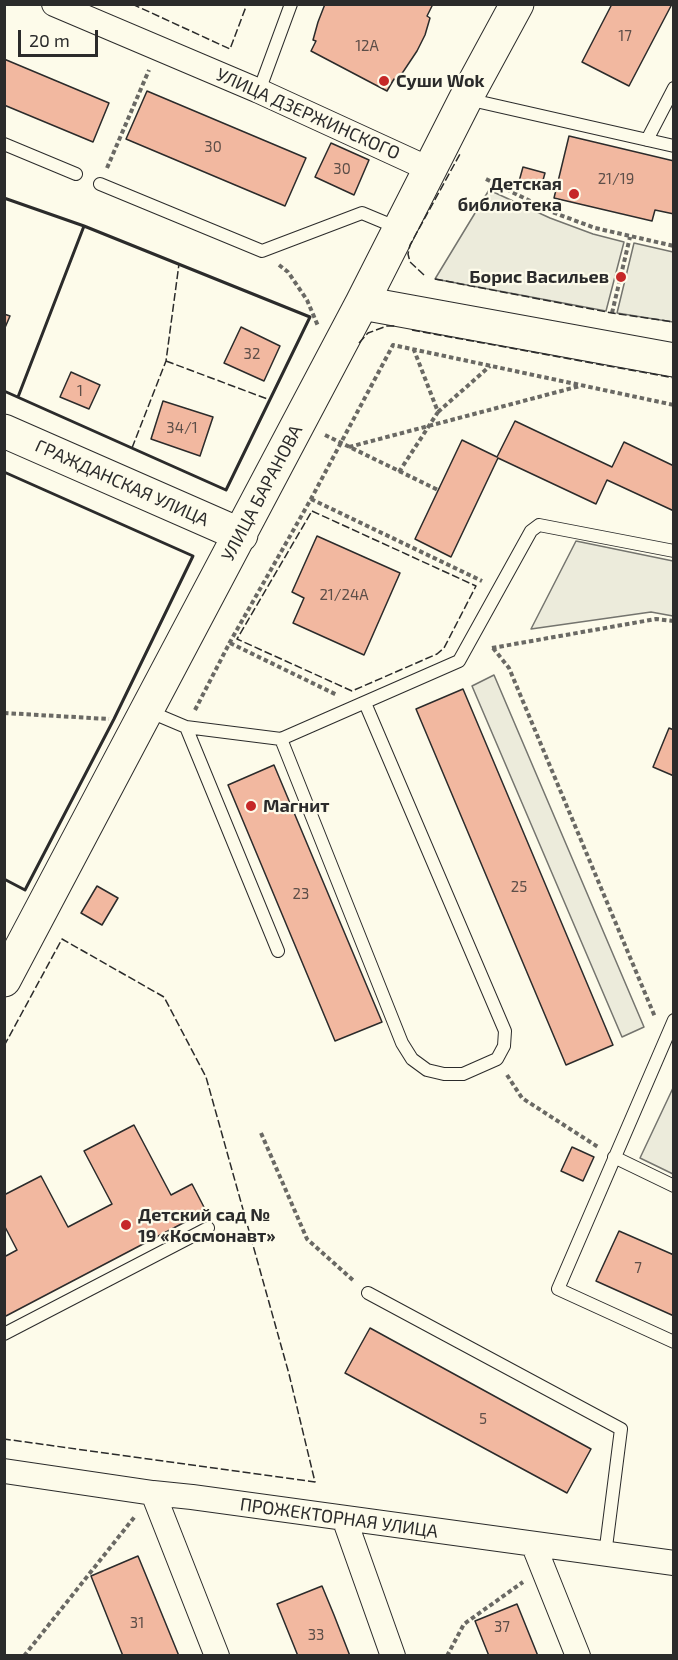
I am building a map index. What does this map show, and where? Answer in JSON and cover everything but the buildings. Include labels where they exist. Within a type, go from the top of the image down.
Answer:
[{"type":"street","name":"УЛИЦА ДЗЕРЖИНСКОГО","points":[[54,4],[259,91],[429,169]]},
{"type":"street","name":"УЛИЦА БАРАНОВА","points":[[4,980],[241,535],[466,98],[518,4]]},
{"type":"street","points":[[393,242],[386,275],[388,289],[394,301],[411,312]]},
{"type":"street","points":[[362,303],[674,360]]},
{"type":"street","name":"ГРАЖДАНСКАЯ УЛИЦА","points":[[4,431],[241,535]]},
{"type":"street","name":"ПРОЖЕКТОРНАЯ УЛИЦА","points":[[4,1471],[674,1563]]},
{"type":"street","points":[[153,1493],[217,1656]]},
{"type":"street","points":[[344,1518],[393,1656]]},
{"type":"street","points":[[534,1545],[578,1656]]},
{"type":"lane","points":[[259,91],[291,4]]},
{"type":"lane","points":[[647,140],[674,88]]},
{"type":"lane","points":[[466,98],[674,146]]},
{"type":"lane","points":[[4,144],[76,174]]},
{"type":"lane","points":[[100,184],[262,251],[362,213],[393,242]]},
{"type":"lane","points":[[148,711],[186,727],[281,739],[455,664],[465,652],[531,531],[539,525],[674,551]]},
{"type":"lane","points":[[281,739],[402,1043],[412,1059],[428,1070],[444,1074],[463,1074],[497,1059],[504,1046],[504,1030],[362,704]]},
{"type":"lane","points":[[186,727],[278,951]]},
{"type":"lane","points":[[674,1020],[558,1289],[674,1342]]},
{"type":"lane","points":[[614,1157],[674,1186]]},
{"type":"lane","points":[[4,1334],[208,1228]]},
{"type":"lane","points":[[369,1293],[621,1429],[605,1555]]},
{"type":"path","points":[[100,184],[158,48]]},
{"type":"path","points":[[486,179],[552,212],[595,228],[674,246]]},
{"type":"path","points":[[612,313],[630,237]]},
{"type":"path","points":[[262,251],[288,272],[307,300],[319,330]]},
{"type":"path","points":[[186,727],[230,642],[311,499],[393,345],[674,405]]},
{"type":"path","points":[[414,350],[438,412]]},
{"type":"path","points":[[399,471],[438,412],[490,366]]},
{"type":"path","points":[[349,447],[582,385]]},
{"type":"path","points":[[300,422],[438,490]]},
{"type":"path","points":[[311,499],[499,590]]},
{"type":"path","points":[[465,652],[656,619],[674,621]]},
{"type":"path","points":[[230,642],[362,704]]},
{"type":"path","points":[[493,648],[509,668],[665,1040]]},
{"type":"path","points":[[4,713],[114,719],[148,711]]},
{"type":"path","points":[[497,1059],[522,1098],[614,1157]]},
{"type":"path","points":[[261,1133],[307,1239],[369,1293]]},
{"type":"path","points":[[24,1656],[153,1493]]},
{"type":"path","points":[[447,1656],[464,1624],[543,1568]]},
{"type":"shaded area","points":[[489,190],[550,218],[593,234],[624,242],[606,311],[435,279]]},
{"type":"shaded area","points":[[634,243],[673,252],[673,322],[617,313]]},
{"type":"shaded area","points":[[576,541],[673,561],[673,616],[651,612],[531,629]]},
{"type":"shaded area","points":[[494,675],[644,1027],[622,1037],[472,686]]},
{"type":"shaded area","points":[[673,1088],[674,1174],[640,1158]]},
{"type":"fence","points":[[132,4],[230,49],[247,4]]},
{"type":"fence","points":[[424,275],[410,262],[408,254],[410,245],[460,154]]},
{"type":"fence","points":[[132,448],[166,361],[179,264]]},
{"type":"fence","points":[[435,279],[612,313],[674,322]]},
{"type":"fence","points":[[359,343],[368,333],[387,326],[395,326]]},
{"type":"fence","points":[[412,330],[674,378]]},
{"type":"fence","points":[[166,361],[270,400]]},
{"type":"fence","points":[[312,511],[476,586],[444,648],[437,654],[352,691],[237,639],[312,511]]},
{"type":"fence","points":[[4,1046],[62,939],[164,997],[206,1077],[289,1374],[315,1482],[4,1439]]},
{"type":"wall","points":[[4,198],[84,226],[310,317],[226,490],[4,391]]},
{"type":"wall","points":[[18,397],[84,226]]},
{"type":"wall","points":[[4,472],[193,556],[114,719],[25,890],[4,879]]},
{"type":"place","name":"Суши Wok","points":[[384,81]]},
{"type":"place","name":"Детская библиотека","points":[[574,194]]},
{"type":"place","name":"Борис Васильев","points":[[621,277]]},
{"type":"place","name":"Магнит","points":[[251,806]]},
{"type":"place","name":"Детский сад № 19 «Космонавт»","points":[[126,1225]]}]
